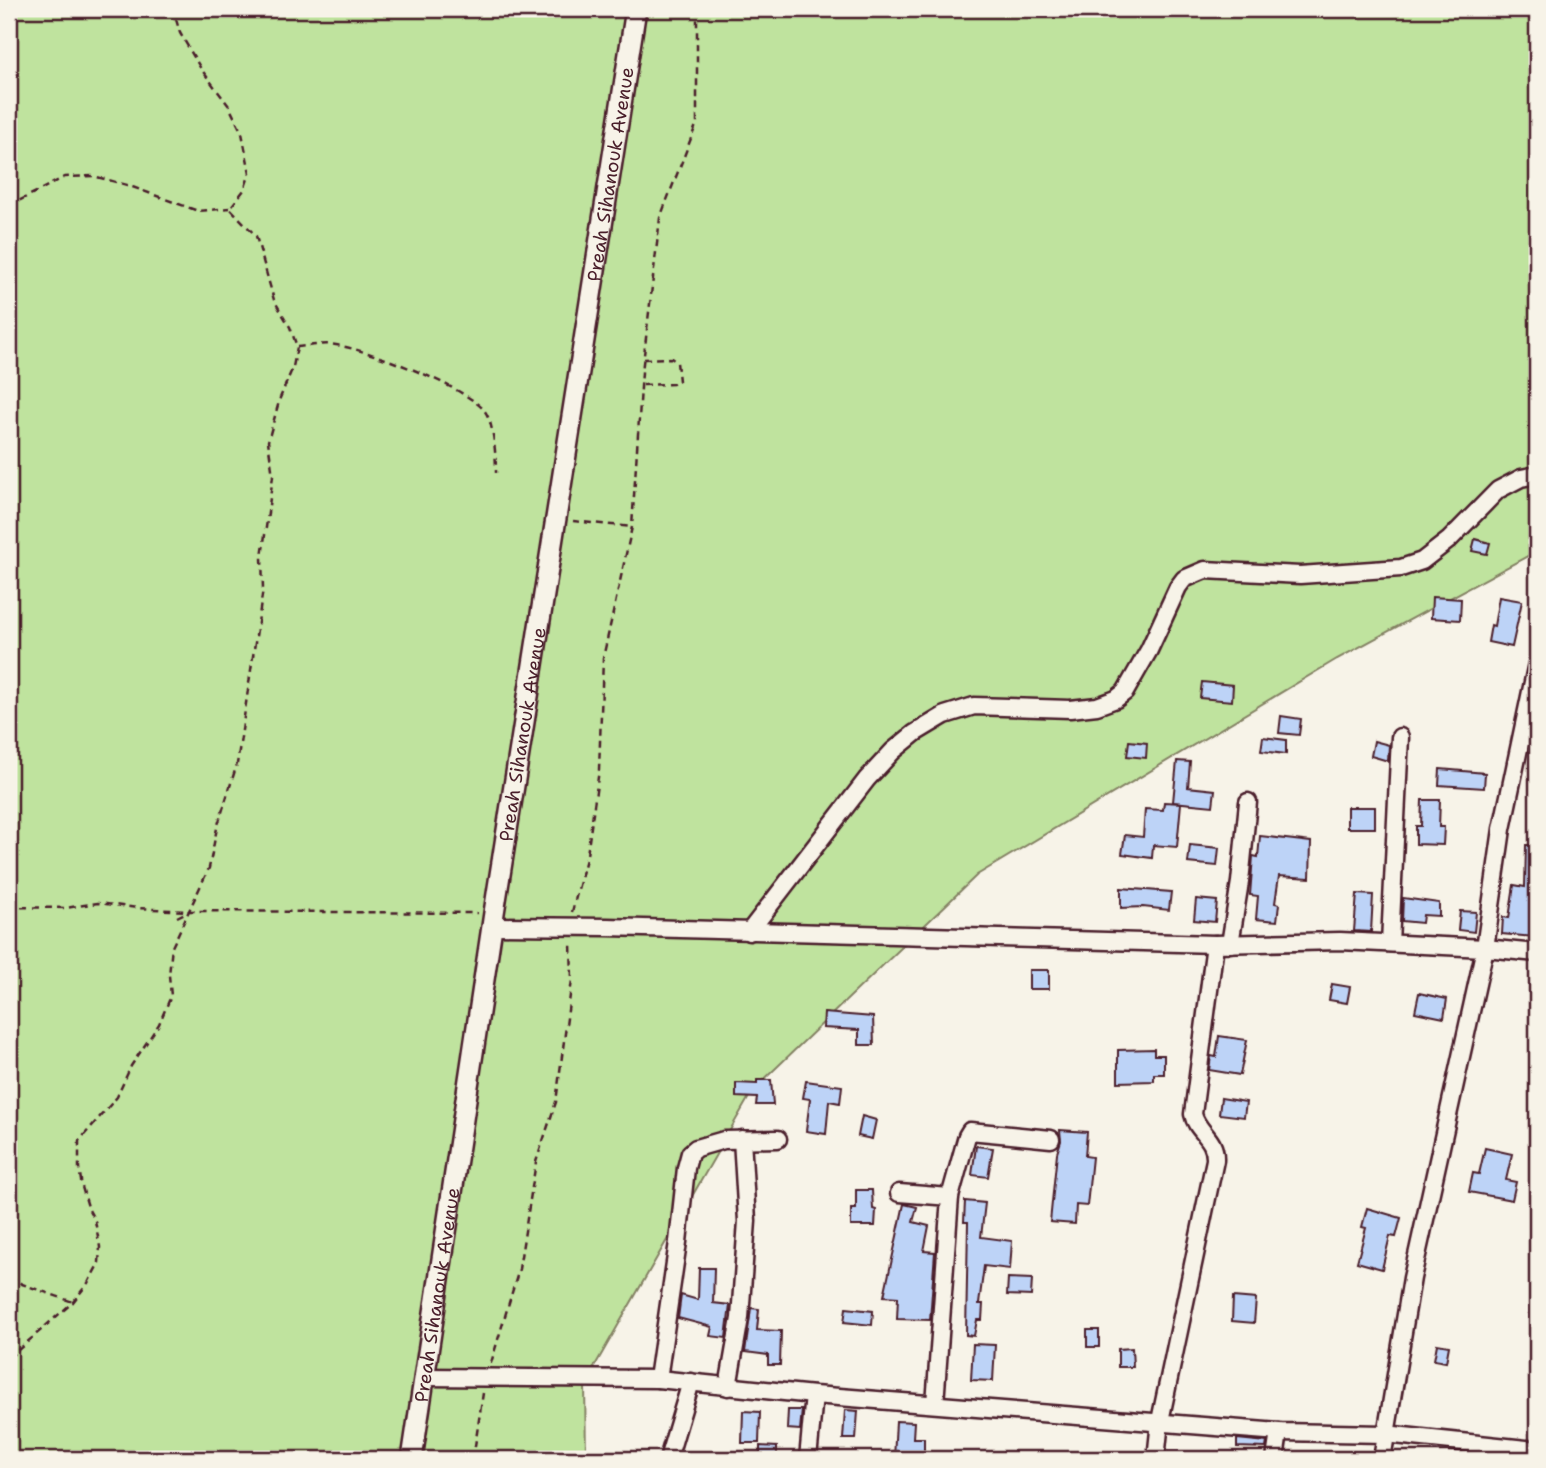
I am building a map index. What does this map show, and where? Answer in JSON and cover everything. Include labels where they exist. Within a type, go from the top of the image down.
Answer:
[{"type":"street","name":"Preah Sihanouk Avenue","points":[[412,1459],[493,920],[636,9]]},
{"type":"street","points":[[749,932],[867,779],[893,751],[933,721],[958,709],[974,706],[1070,709],[1109,702],[1125,692],[1149,650],[1178,587],[1184,579],[1195,573],[1223,570],[1300,575],[1401,568],[1422,561],[1449,540],[1498,490],[1521,478],[1537,475]]},
{"type":"street","points":[[1382,1459],[1412,1278],[1485,948],[1502,829],[1537,663]]},
{"type":"street","points":[[1390,943],[1399,737]]},
{"type":"street","points":[[1156,1459],[1160,1421],[1215,1160],[1213,1143],[1195,1122],[1194,1114],[1223,944],[1240,882],[1248,802]]},
{"type":"street","points":[[493,920],[568,927],[1223,944],[1340,941],[1537,953]]},
{"type":"street","points":[[935,1404],[950,1197],[967,1136],[970,1131],[1051,1139]]},
{"type":"street","points":[[728,1387],[740,1318],[747,1221],[742,1139]]},
{"type":"street","points":[[658,1379],[669,1314],[688,1158],[696,1149],[724,1140],[778,1139]]},
{"type":"street","points":[[899,1193],[950,1197]]},
{"type":"street","points":[[424,1377],[658,1379],[814,1395],[1279,1432],[1385,1434],[1537,1450]]},
{"type":"street","points":[[668,1459],[691,1382]]},
{"type":"street","points":[[808,1459],[814,1395]]},
{"type":"street","points":[[1275,1459],[1279,1432]]},
{"type":"path","points":[[9,205],[65,177],[93,176],[127,185],[198,211],[230,208],[244,190],[250,173],[242,133],[229,106],[201,69],[180,33],[173,9]]},
{"type":"path","points":[[473,1459],[486,1378],[519,1269],[537,1162],[556,1102],[572,980],[572,951],[568,927],[587,855],[597,782],[603,658],[632,527],[644,359],[660,218],[697,122],[697,9]]},
{"type":"path","points":[[9,1359],[73,1302],[99,1263],[100,1247],[95,1221],[89,1210],[79,1168],[79,1141],[117,1097],[131,1066],[159,1024],[171,996],[169,975],[172,947],[209,868],[237,764],[263,589],[262,557],[273,476],[268,441],[271,423],[298,347],[274,300],[256,236],[230,208]]},
{"type":"path","points":[[298,347],[334,344],[401,363],[475,402],[486,412],[496,452],[496,473]]},
{"type":"path","points":[[642,385],[673,384],[679,381],[677,362],[671,358],[644,359]]},
{"type":"path","points":[[555,519],[632,527]]},
{"type":"path","points":[[9,907],[65,908],[98,902],[189,911],[493,920]]},
{"type":"path","points":[[177,916],[189,911]]},
{"type":"path","points":[[9,1277],[73,1302]]},
{"type":"green space","points":[[9,9],[1537,9],[1537,551],[1337,659],[977,875],[753,1090],[585,1383],[586,1459],[9,1459]]},
{"type":"building","points":[[1475,539],[1490,543],[1487,554],[1472,551]]},
{"type":"building","points":[[1432,597],[1461,599],[1460,620],[1431,618]]},
{"type":"building","points":[[1499,597],[1522,601],[1512,647],[1488,642]]},
{"type":"building","points":[[1202,682],[1233,685],[1232,701],[1200,698]]},
{"type":"building","points":[[1281,716],[1301,719],[1299,735],[1279,733]]},
{"type":"building","points":[[1263,737],[1286,740],[1286,754],[1261,751]]},
{"type":"building","points":[[1129,741],[1147,743],[1146,758],[1127,756]]},
{"type":"building","points":[[1374,741],[1389,745],[1388,761],[1371,756]]},
{"type":"building","points":[[1177,761],[1190,762],[1188,787],[1215,790],[1213,806],[1173,802]]},
{"type":"building","points":[[1440,769],[1485,773],[1484,788],[1439,785]]},
{"type":"building","points":[[1422,800],[1440,800],[1439,827],[1444,827],[1443,845],[1416,844],[1416,826],[1421,826]]},
{"type":"building","points":[[1164,802],[1181,803],[1177,847],[1153,845],[1152,858],[1122,854],[1125,835],[1143,837],[1145,809],[1163,810]]},
{"type":"building","points":[[1347,807],[1375,807],[1375,828],[1347,828]]},
{"type":"building","points":[[1260,836],[1311,842],[1310,878],[1279,876],[1275,903],[1279,904],[1277,921],[1256,919],[1258,896],[1250,895],[1253,856],[1258,857]]},
{"type":"building","points":[[1190,845],[1219,848],[1217,866],[1188,863]]},
{"type":"building","points":[[1526,845],[1537,845],[1535,937],[1502,934],[1503,917],[1509,918],[1514,885],[1525,887]]},
{"type":"building","points":[[1121,888],[1171,892],[1169,910],[1121,908]]},
{"type":"building","points":[[1357,894],[1373,895],[1371,932],[1354,931]]},
{"type":"building","points":[[1403,898],[1439,903],[1439,916],[1423,915],[1422,923],[1402,921]]},
{"type":"building","points":[[1196,899],[1217,901],[1215,922],[1194,920]]},
{"type":"building","points":[[1460,911],[1476,912],[1474,932],[1458,930]]},
{"type":"building","points":[[1029,970],[1049,970],[1049,989],[1029,989]]},
{"type":"building","points":[[1332,984],[1350,987],[1347,1003],[1329,1000]]},
{"type":"building","points":[[1419,993],[1447,999],[1444,1018],[1415,1012]]},
{"type":"building","points":[[824,1013],[873,1017],[874,1045],[859,1045],[859,1030],[823,1028]]},
{"type":"building","points":[[1219,1036],[1247,1040],[1240,1075],[1209,1070],[1211,1056],[1216,1057]]},
{"type":"building","points":[[1154,1049],[1154,1055],[1164,1055],[1164,1074],[1154,1074],[1154,1081],[1118,1082],[1118,1050]]},
{"type":"building","points":[[757,1080],[771,1080],[773,1105],[756,1105],[757,1098],[736,1097],[736,1083],[757,1084]]},
{"type":"building","points":[[806,1081],[842,1086],[840,1103],[829,1101],[826,1134],[806,1131],[810,1099],[803,1098]]},
{"type":"building","points":[[1221,1098],[1246,1102],[1244,1117],[1219,1114]]},
{"type":"building","points":[[862,1116],[876,1120],[872,1139],[858,1136]]},
{"type":"building","points":[[1060,1130],[1087,1132],[1085,1156],[1092,1157],[1087,1206],[1076,1205],[1075,1224],[1050,1222],[1057,1153],[1061,1141]]},
{"type":"building","points":[[976,1146],[993,1148],[988,1177],[972,1175]]},
{"type":"building","points":[[1485,1148],[1512,1154],[1506,1180],[1516,1182],[1512,1200],[1469,1192],[1473,1173],[1479,1174]]},
{"type":"building","points":[[856,1190],[872,1190],[873,1209],[876,1210],[875,1226],[851,1226],[851,1209],[856,1209]]},
{"type":"building","points":[[965,1201],[985,1203],[981,1237],[1012,1241],[1010,1269],[984,1266],[979,1304],[983,1304],[982,1320],[977,1320],[974,1336],[966,1335],[968,1222],[964,1222]]},
{"type":"building","points":[[904,1204],[917,1207],[913,1222],[929,1226],[924,1251],[935,1252],[930,1320],[897,1319],[898,1297],[884,1296]]},
{"type":"building","points":[[1367,1208],[1401,1218],[1396,1237],[1390,1236],[1382,1269],[1357,1262],[1366,1228],[1362,1227]]},
{"type":"building","points":[[699,1268],[714,1268],[713,1303],[730,1305],[726,1338],[710,1336],[712,1327],[678,1318],[681,1295],[698,1300]]},
{"type":"building","points":[[1008,1278],[1032,1279],[1031,1296],[1007,1295]]},
{"type":"building","points":[[1233,1297],[1256,1299],[1254,1323],[1232,1321]]},
{"type":"building","points":[[751,1308],[759,1309],[757,1330],[781,1331],[780,1365],[768,1365],[768,1355],[745,1352]]},
{"type":"building","points":[[846,1308],[873,1311],[872,1325],[844,1322]]},
{"type":"building","points":[[1087,1330],[1099,1330],[1099,1347],[1087,1347]]},
{"type":"building","points":[[973,1344],[995,1345],[993,1381],[971,1380]]},
{"type":"building","points":[[1437,1344],[1449,1346],[1446,1362],[1434,1360]]},
{"type":"building","points":[[1132,1348],[1133,1367],[1118,1367],[1118,1349]]},
{"type":"building","points":[[788,1410],[802,1410],[800,1430],[787,1429]]},
{"type":"building","points":[[845,1410],[858,1411],[856,1439],[843,1439]]},
{"type":"building","points":[[743,1411],[760,1412],[759,1443],[742,1443]]},
{"type":"building","points":[[896,1421],[914,1422],[913,1438],[924,1438],[924,1456],[909,1455],[909,1459],[894,1459]]},
{"type":"building","points":[[1237,1439],[1267,1442],[1266,1448],[1237,1447]]},
{"type":"building","points":[[760,1446],[777,1447],[777,1459],[760,1459]]}]
